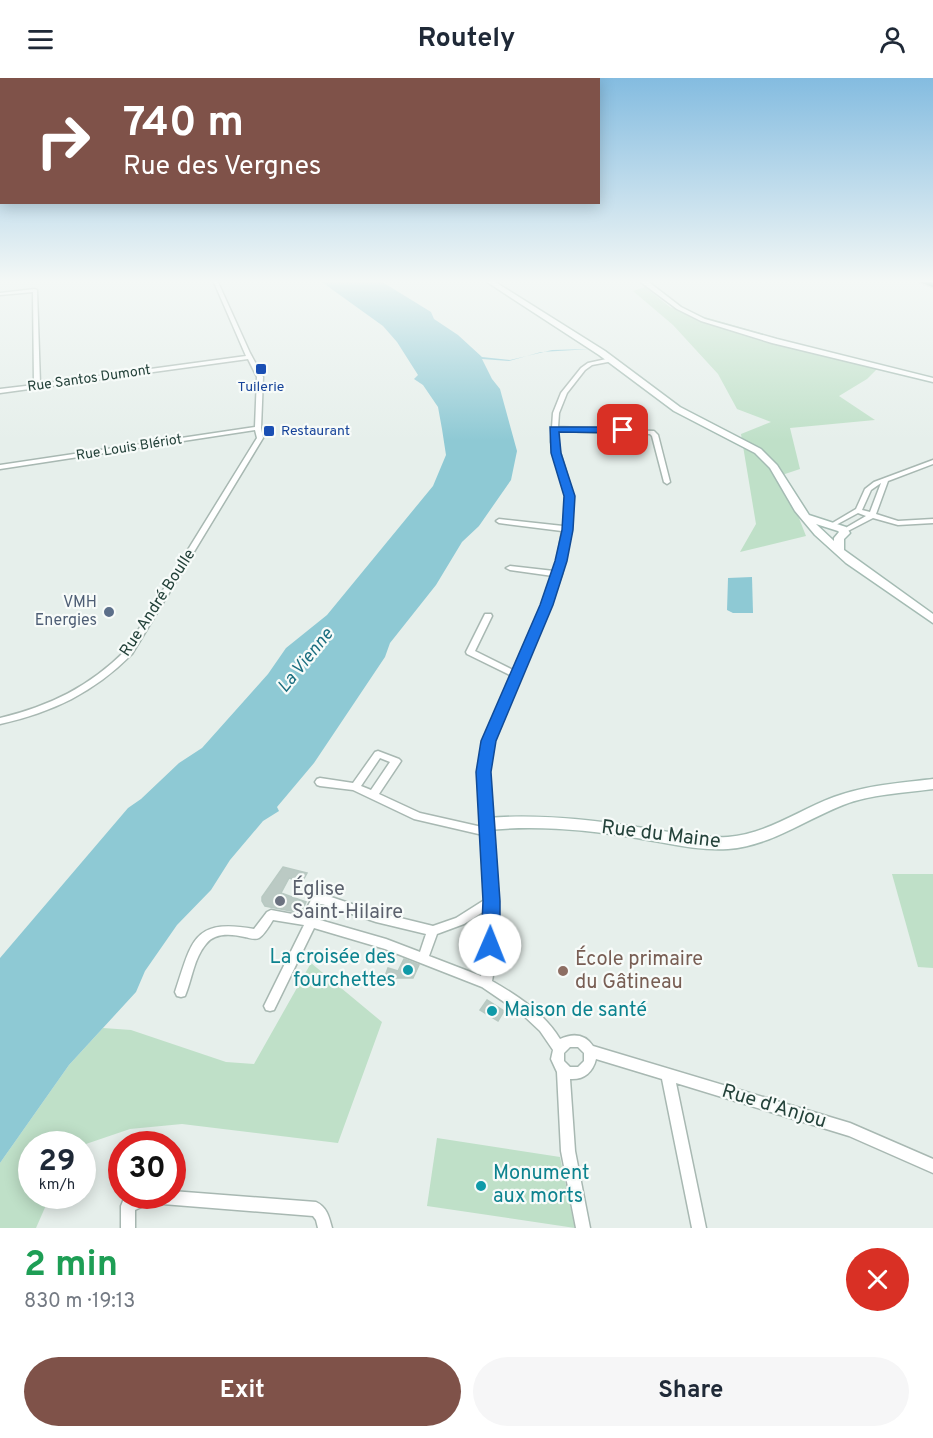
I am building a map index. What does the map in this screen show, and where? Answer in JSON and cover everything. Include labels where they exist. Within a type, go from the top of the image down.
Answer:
[{"type":"street","points":[[36,334],[37,386]]},
{"type":"street","name":"Rue André Boulle","points":[[0,721],[35,712],[72,696],[105,675],[129,652],[260,438],[258,428],[261,379],[239,334]]},
{"type":"street","points":[[571,334],[611,360],[677,409],[758,451],[774,467],[803,514],[840,540],[933,619]]},
{"type":"street","points":[[749,334],[933,380]]},
{"type":"street","name":"Rue Santos Dumont","points":[[0,391],[249,357]]},
{"type":"street","points":[[486,983],[490,959],[492,901],[484,772],[489,741],[558,574],[567,529],[570,496],[556,453],[554,429],[559,404],[569,385],[586,366],[611,360]]},
{"type":"street","name":"Rue Louis Blériot","points":[[0,467],[258,428]]},
{"type":"street","points":[[554,429],[652,432],[655,435],[667,482]]},
{"type":"street","points":[[825,529],[858,511],[863,506],[868,489],[889,477],[933,462]]},
{"type":"street","points":[[840,540],[872,515],[885,481]]},
{"type":"street","points":[[858,511],[898,523],[933,522]]},
{"type":"street","points":[[499,521],[567,529]]},
{"type":"street","points":[[825,529],[840,540]]},
{"type":"street","points":[[510,568],[558,574]]},
{"type":"street","points":[[488,616],[470,652],[517,675]]},
{"type":"street","points":[[355,787],[378,754],[396,761],[373,795]]},
{"type":"street","points":[[320,782],[355,787],[418,816],[487,828]]},
{"type":"street","name":"Rue du Maine","points":[[487,828],[534,822],[612,828],[708,843],[727,843],[760,838],[851,797],[933,784]]},
{"type":"street","points":[[270,1006],[316,901],[322,899],[376,917],[433,931],[460,921],[492,901]]},
{"type":"street","points":[[181,992],[199,941],[209,932],[232,929],[255,934],[271,915],[308,921],[386,944],[486,983],[523,1005],[564,1045],[583,1044],[590,1058],[564,1088]]},
{"type":"street","points":[[423,958],[433,931]]},
{"type":"street","points":[[564,1045],[558,1059],[563,1069],[568,1151],[583,1228]]},
{"type":"street","name":"Rue d'Anjou","points":[[590,1058],[611,1059],[850,1130],[933,1166]]},
{"type":"street","points":[[563,1069],[579,1073]]},
{"type":"street","points":[[668,1076],[699,1228]]},
{"type":"street","points":[[128,1228],[128,1206],[150,1196],[316,1209],[322,1216],[325,1228]]},
{"type":"green space","points":[[681,334],[763,334],[879,367],[867,379],[839,396],[875,420],[790,428],[800,469],[782,475],[806,536],[740,552],[756,524],[741,434],[771,422],[737,409],[718,374]]},
{"type":"green space","points":[[892,874],[933,874],[933,968],[918,967]]},
{"type":"green space","points":[[311,963],[382,1022],[338,1143],[182,1124],[108,1131],[108,1136],[96,1141],[96,1131],[23,1131],[69,1065],[103,1028],[131,1030],[226,1062],[254,1064]]},
{"type":"green space","points":[[18,1137],[18,1209],[44,1209],[36,1228],[0,1228],[0,1163]]},
{"type":"green space","points":[[437,1138],[560,1157],[575,1228],[427,1206]]},
{"type":"water","name":"La Vienne","points":[[390,334],[456,334],[482,357],[510,360],[527,356],[509,361],[482,359],[500,389],[517,451],[511,480],[479,526],[462,542],[436,585],[390,643],[385,657],[314,763],[277,807],[279,811],[263,821],[230,860],[211,890],[177,925],[145,971],[136,992],[69,1065],[23,1131],[18,1131],[18,1137],[0,1163],[0,958],[128,808],[141,799],[179,763],[202,748],[268,674],[286,648],[327,615],[433,486],[446,455],[438,407],[423,385],[414,379],[418,375]]},
{"type":"water","points":[[591,349],[544,352],[552,350]]},
{"type":"water","points":[[752,577],[753,613],[733,613],[727,610],[728,578]]},
{"type":"building","points":[[283,867],[307,873],[302,882],[289,878],[281,893],[306,902],[301,913],[265,906],[262,901],[262,897]]},
{"type":"building","name":"La croisée des fourchettes","points":[[404,959],[419,965],[413,978],[395,978],[394,982],[384,979],[388,968],[398,971]]},
{"type":"building","name":"Maison de santé","points":[[487,1000],[504,1011],[498,1021],[480,1010]]},
{"type":"place","name":"Tuilerie","points":[[261,369]]},
{"type":"place","name":"Restaurant","points":[[269,431]]},
{"type":"place","name":"VMH Energies","points":[[109,612]]},
{"type":"place","name":"Église Saint-Hilaire","points":[[280,901]]},
{"type":"place","name":"La croisée des fourchettes","points":[[408,970]]},
{"type":"place","name":"École primaire du Gâtineau","points":[[563,971]]},
{"type":"place","name":"Maison de santé","points":[[492,1011]]},
{"type":"place","name":"Monument aux morts","points":[[481,1186]]},
{"type":"route","points":[[490,945],[492,901],[484,772],[489,741],[547,605],[561,561],[570,496],[556,453],[554,429],[623,430]]}]
